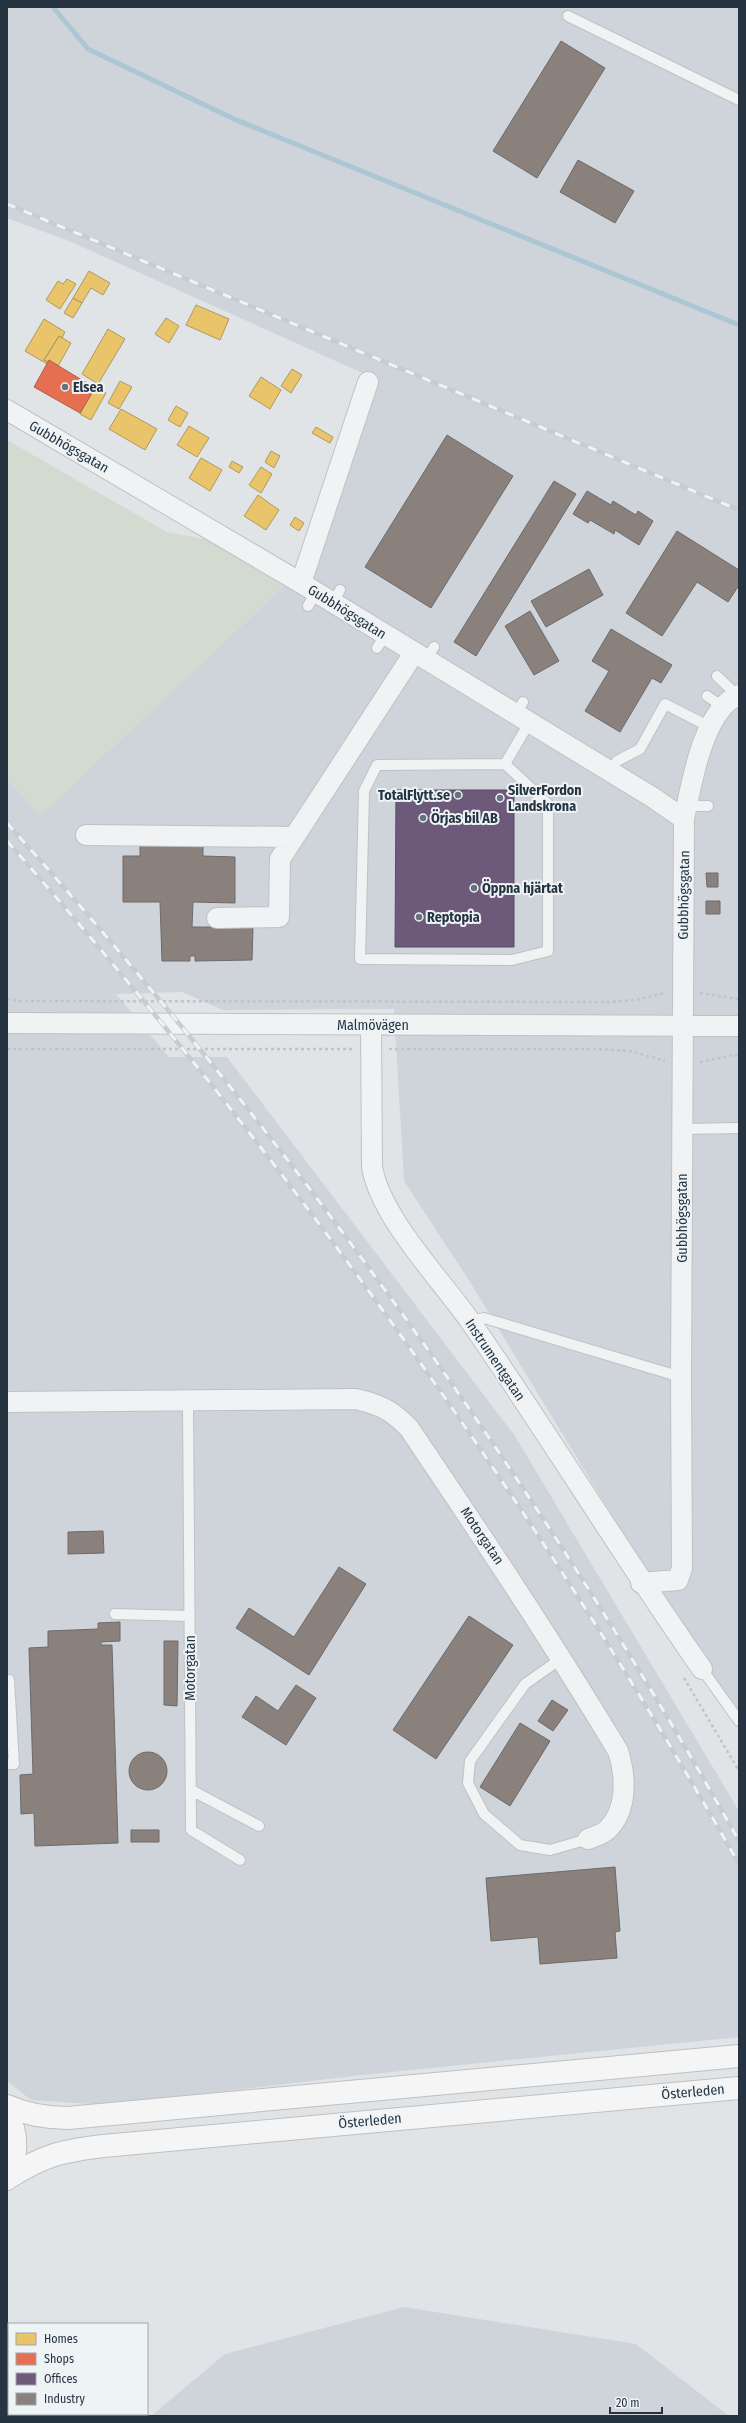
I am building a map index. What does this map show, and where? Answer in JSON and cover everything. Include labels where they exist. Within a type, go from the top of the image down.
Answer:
[{"type":"main road","points":[[7,2106],[25,2114],[45,2118],[68,2118],[739,2056]]},
{"type":"main road","name":"Österleden","points":[[7,2179],[40,2159],[63,2151],[103,2146],[739,2088]]},
{"type":"main road","points":[[7,2116],[15,2139],[15,2159],[7,2179]]},
{"type":"street","points":[[308,594],[368,382]]},
{"type":"street","name":"Gubbhögsgatan","points":[[7,410],[308,594],[336,596],[381,642],[424,654],[523,713],[610,772],[686,812]]},
{"type":"street","points":[[218,918],[279,917],[280,859],[424,654]]},
{"type":"street","name":"Gubbhögsgatan","points":[[641,1583],[678,1580],[682,1568],[680,1377],[683,1237],[682,1025],[686,812],[692,780],[710,727],[727,698]]},
{"type":"street","points":[[86,835],[294,838]]},
{"type":"street","name":"Malmövägen","points":[[7,1023],[739,1026]]},
{"type":"street","name":"Instrumentgatan","points":[[371,1025],[372,1167],[375,1186],[388,1210],[470,1321],[641,1583],[702,1669]]},
{"type":"street","name":"Motorgatan","points":[[7,1402],[356,1399],[380,1404],[395,1414],[418,1442],[562,1658],[618,1751],[623,1766],[624,1789],[619,1812],[607,1830],[588,1839]]},
{"type":"lane","points":[[568,16],[739,100]]},
{"type":"lane","points":[[717,676],[727,698]]},
{"type":"lane","points":[[610,772],[617,761],[640,748],[665,704],[710,727]]},
{"type":"lane","points":[[505,764],[523,713]]},
{"type":"lane","points":[[505,764],[548,804],[548,951],[512,960],[360,959],[364,791],[377,765],[505,764]]},
{"type":"lane","points":[[686,812],[708,806]]},
{"type":"lane","points":[[682,1129],[739,1128]]},
{"type":"lane","points":[[470,1321],[484,1318],[680,1377]]},
{"type":"lane","name":"Motorgatan","points":[[188,1401],[191,1830],[240,1860]]},
{"type":"lane","points":[[115,1614],[190,1616]]},
{"type":"lane","points":[[562,1658],[525,1684],[470,1761],[468,1783],[484,1814],[520,1845],[550,1850],[588,1839]]},
{"type":"lane","points":[[702,1669],[739,1721]]},
{"type":"lane","points":[[7,1680],[9,1680],[14,1764],[7,1764]]},
{"type":"lane","points":[[191,1790],[259,1826]]},
{"type":"path","points":[[7,999],[20,1001],[609,1002],[635,1000],[661,992],[705,994],[739,999]]},
{"type":"path","points":[[680,1672],[739,1771]]},
{"type":"shaded area","points":[[7,7],[739,7],[739,1724],[470,1282],[404,1181],[394,1009],[223,1010],[182,992],[116,994],[169,1057],[227,1057],[515,1436],[739,1811],[739,2037],[362,2075],[106,2105],[31,2100],[7,2081],[7,779],[40,815],[284,586],[313,573],[378,380],[69,241],[7,218]]},
{"type":"shaded area","points":[[7,440],[167,532],[209,540],[284,586],[40,816],[7,779]]},
{"type":"shaded area","points":[[404,2307],[636,2344],[729,2416],[151,2416],[225,2354]]},
{"type":"building: Homes","points":[[89,271],[110,283],[103,295],[91,288],[82,303],[73,298]]},
{"type":"building: Homes","points":[[67,279],[76,284],[60,309],[46,300],[58,281],[63,284]]},
{"type":"building: Homes","points":[[73,298],[82,303],[73,318],[64,313]]},
{"type":"building: Homes","points":[[196,305],[229,319],[220,340],[186,325]]},
{"type":"building: Homes","points":[[166,318],[179,326],[169,343],[155,334]]},
{"type":"building: Homes","points":[[44,319],[65,332],[62,338],[59,336],[44,360],[48,362],[47,364],[25,351]]},
{"type":"building: Homes","points":[[108,329],[125,339],[98,384],[82,374]]},
{"type":"building: Homes","points":[[59,336],[71,343],[58,366],[44,360]]},
{"type":"building: Homes","points":[[292,369],[302,375],[291,393],[281,386]]},
{"type":"building: Homes","points":[[261,377],[281,390],[270,409],[249,396]]},
{"type":"building: Homes","points":[[120,381],[132,387],[119,409],[108,403]]},
{"type":"building: Homes","points":[[95,387],[106,393],[91,420],[80,414]]},
{"type":"building: Homes","points":[[176,406],[188,413],[180,427],[168,420]]},
{"type":"building: Homes","points":[[121,409],[157,429],[145,450],[109,429]]},
{"type":"building: Homes","points":[[189,426],[209,438],[197,457],[177,445]]},
{"type":"building: Homes","points":[[316,427],[333,437],[330,443],[312,433]]},
{"type":"building: Homes","points":[[271,451],[280,456],[274,468],[265,462]]},
{"type":"building: Homes","points":[[201,458],[222,470],[210,491],[189,478]]},
{"type":"building: Homes","points":[[232,461],[243,467],[239,473],[229,467]]},
{"type":"building: Homes","points":[[261,467],[272,474],[261,493],[249,485]]},
{"type":"building: Homes","points":[[258,495],[279,510],[266,530],[244,516]]},
{"type":"building: Homes","points":[[295,517],[304,523],[299,531],[290,525]]},
{"type":"building: Shops","name":"Elsea","points":[[49,360],[95,388],[80,413],[34,387]]},
{"type":"building: Offices","points":[[396,790],[514,790],[514,947],[395,947]]},
{"type":"building: Industry","points":[[561,41],[605,68],[537,178],[493,151]]},
{"type":"building: Industry","points":[[578,160],[634,191],[615,223],[560,192]]},
{"type":"building: Industry","points":[[447,435],[513,476],[431,608],[365,567]]},
{"type":"building: Industry","points":[[554,481],[576,494],[476,656],[454,642]]},
{"type":"building: Industry","points":[[587,491],[611,505],[613,501],[636,515],[638,511],[653,521],[639,545],[615,530],[614,534],[590,520],[588,523],[573,514]]},
{"type":"building: Industry","points":[[677,531],[739,570],[739,585],[728,602],[697,582],[662,636],[626,613]]},
{"type":"building: Industry","points":[[589,569],[603,595],[546,627],[531,601]]},
{"type":"building: Industry","points":[[530,611],[559,661],[534,675],[505,626]]},
{"type":"building: Industry","points":[[611,629],[672,665],[661,683],[652,678],[620,732],[585,711],[609,671],[592,661]]},
{"type":"building: Industry","points":[[140,841],[203,841],[203,856],[235,857],[235,903],[193,902],[192,927],[253,927],[252,960],[195,961],[195,956],[190,956],[190,961],[162,961],[160,902],[123,902],[123,856],[140,856]]},
{"type":"building: Industry","points":[[706,873],[718,873],[718,887],[707,887]]},
{"type":"building: Industry","points":[[706,901],[720,901],[720,914],[706,914]]},
{"type":"building: Industry","points":[[103,1531],[104,1553],[68,1554],[68,1532]]},
{"type":"building: Industry","points":[[339,1567],[366,1584],[309,1675],[236,1628],[249,1608],[294,1637]]},
{"type":"building: Industry","points":[[469,1616],[513,1645],[436,1759],[393,1730]]},
{"type":"building: Industry","points":[[120,1622],[120,1641],[101,1642],[101,1645],[112,1645],[118,1843],[35,1846],[34,1813],[21,1814],[20,1775],[33,1774],[29,1648],[48,1647],[48,1631],[98,1629],[98,1623]]},
{"type":"building: Industry","points":[[164,1641],[178,1641],[177,1706],[164,1705]]},
{"type":"building: Industry","points":[[296,1685],[316,1698],[286,1745],[242,1717],[256,1696],[278,1711]]},
{"type":"building: Industry","points":[[552,1700],[568,1710],[553,1731],[538,1721]]},
{"type":"building: Industry","points":[[520,1723],[550,1741],[510,1806],[480,1787]]},
{"type":"building: Industry","points":[[144,1752],[152,1752],[162,1757],[166,1764],[166,1778],[162,1785],[152,1790],[144,1790],[134,1785],[132,1782],[129,1775],[129,1767],[134,1757],[137,1755]]},
{"type":"building: Industry","points":[[131,1830],[159,1830],[159,1842],[131,1842]]},
{"type":"building: Industry","points":[[615,1867],[620,1931],[615,1932],[617,1958],[540,1964],[538,1937],[491,1941],[486,1878]]},
{"type":"waterway","points":[[53,7],[88,49],[234,119],[739,325]]},
{"type":"railway","points":[[7,204],[739,510]]},
{"type":"railway","points":[[7,823],[110,941],[210,1062],[307,1186],[401,1312],[491,1440],[577,1572],[660,1705],[739,1841]]},
{"type":"railway","points":[[7,841],[110,961],[210,1083],[306,1207],[400,1334],[490,1463],[576,1594],[659,1728],[739,1864]]},
{"type":"place","name":"Elsea","points":[[65,387]]},
{"type":"place","name":"TotalFlytt.se","points":[[458,795]]},
{"type":"place","name":"SilverFordon Landskrona","points":[[500,798]]},
{"type":"place","name":"Örjas bil AB","points":[[423,818]]},
{"type":"place","name":"Öppna hjärtat","points":[[474,888]]},
{"type":"place","name":"Reptopia","points":[[419,917]]}]
